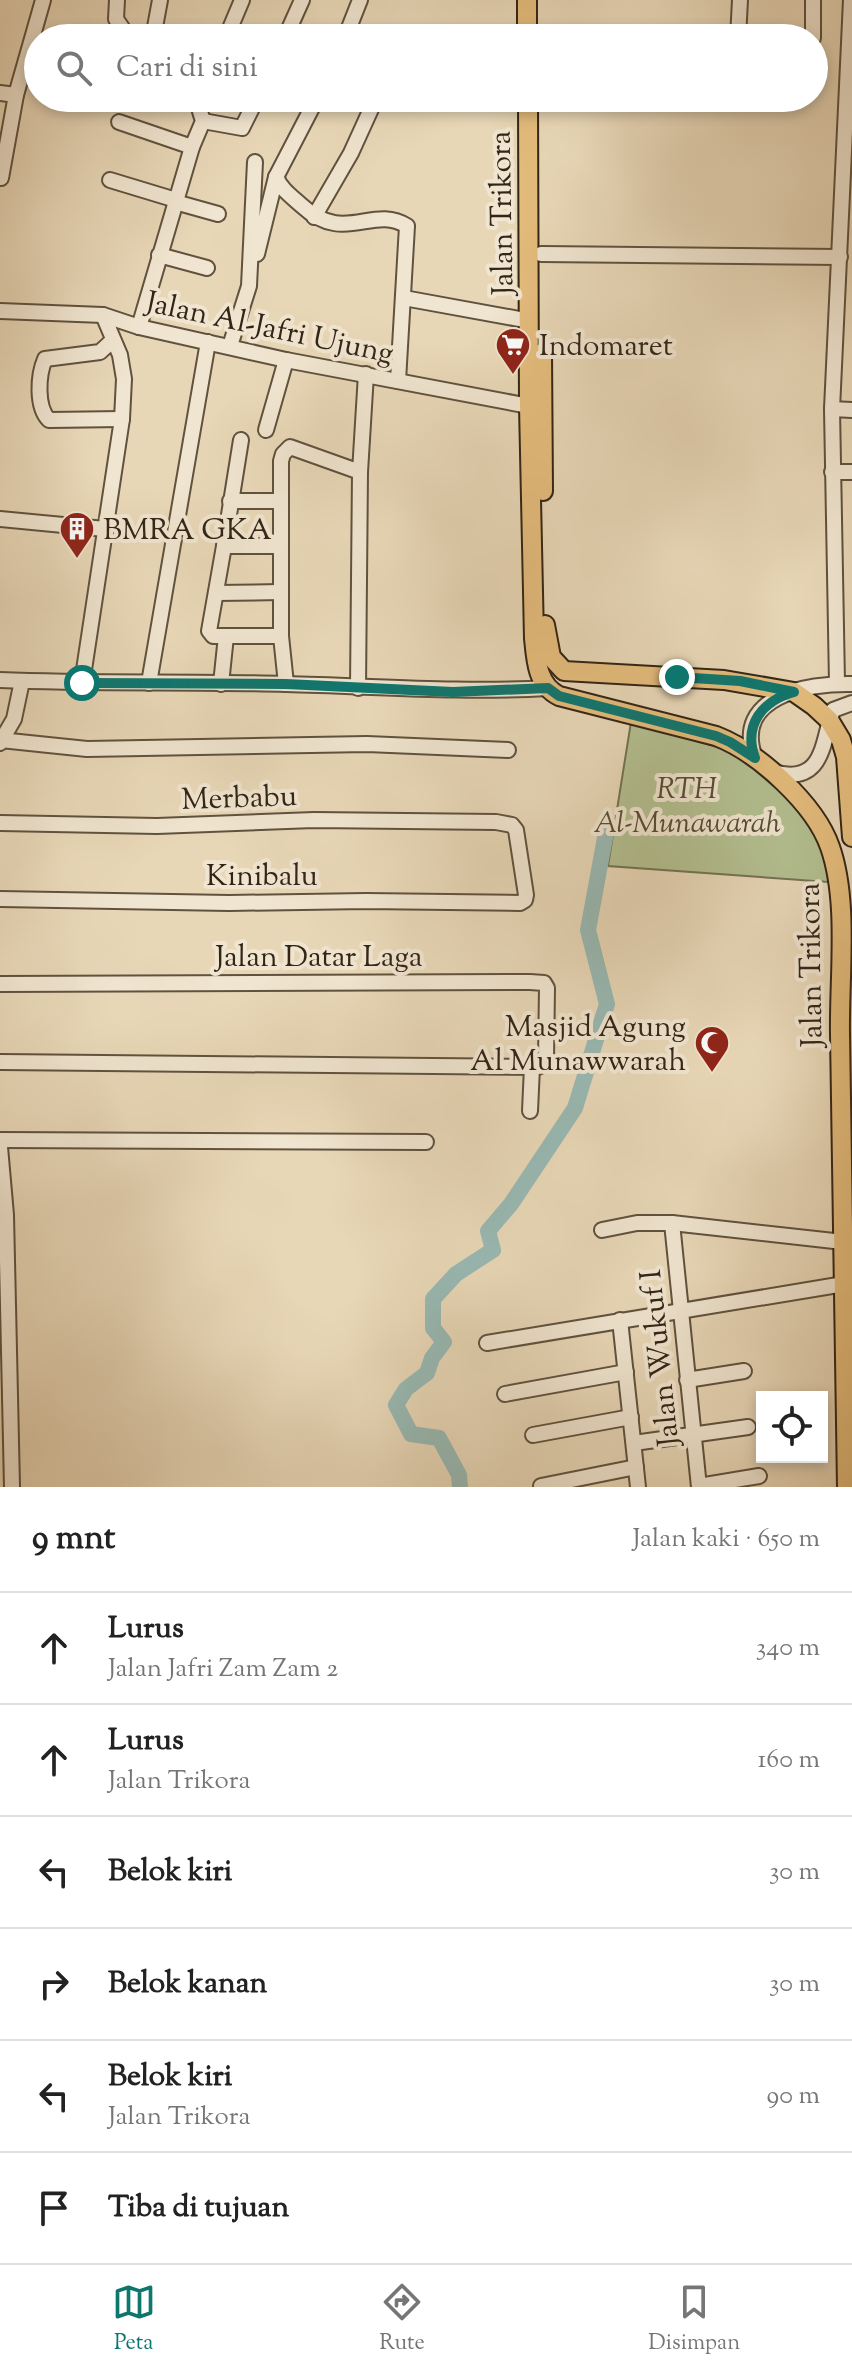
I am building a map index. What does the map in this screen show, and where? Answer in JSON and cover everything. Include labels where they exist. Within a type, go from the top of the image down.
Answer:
[{"type":"main road","points":[[527,0],[527,24]]},
{"type":"main road","points":[[538,0],[538,24]]},
{"type":"main road","name":"Jalan Trikora","points":[[528,112],[529,406],[537,481]]},
{"type":"main road","name":"Jalan Trikora","points":[[539,112],[538,670],[548,688],[559,696],[730,742],[770,771],[811,813],[831,848],[840,889],[846,1017],[843,1242],[849,1398],[847,1487]]},
{"type":"main road","name":"Jalan Trikora","points":[[537,501],[547,648],[557,666],[573,673],[724,680],[794,692],[829,720],[841,740],[846,757],[852,837]]},
{"type":"street","points":[[36,24],[43,0]]},
{"type":"street","points":[[117,0],[116,19],[119,24]]},
{"type":"street","points":[[156,24],[160,0]]},
{"type":"street","points":[[232,24],[242,0]]},
{"type":"street","points":[[291,24],[302,0]]},
{"type":"street","points":[[351,24],[360,0]]},
{"type":"street","points":[[739,24],[740,0]]},
{"type":"street","points":[[813,0],[813,24]]},
{"type":"street","points":[[755,758],[751,734],[758,713],[772,700],[794,692],[845,684],[832,472],[832,409],[851,0]]},
{"type":"street","points":[[1,178],[24,67]]},
{"type":"street","points":[[0,93],[16,95]]},
{"type":"street","points":[[139,327],[192,147],[203,121],[201,112]]},
{"type":"street","points":[[203,121],[242,128],[250,112]]},
{"type":"street","points":[[230,346],[249,286],[276,177],[310,112]]},
{"type":"street","points":[[314,217],[351,153],[370,112]]},
{"type":"street","points":[[119,122],[192,147]]},
{"type":"street","points":[[249,286],[255,162]]},
{"type":"street","points":[[276,177],[280,186],[314,217],[332,225],[393,220],[407,226],[398,381]]},
{"type":"street","points":[[110,180],[218,214]]},
{"type":"street","points":[[541,254],[840,257]]},
{"type":"street","points":[[159,255],[207,268]]},
{"type":"street","points":[[404,298],[530,321]]},
{"type":"street","name":"Jalan Al-Jafri Ujung","points":[[0,311],[103,315],[139,327],[286,360],[529,406]]},
{"type":"street","points":[[82,683],[122,419],[124,379],[120,355],[103,315]]},
{"type":"street","points":[[113,340],[100,352],[45,359],[41,373],[42,409],[49,420],[122,419]]},
{"type":"street","points":[[149,683],[208,342]]},
{"type":"street","points":[[266,430],[286,360]]},
{"type":"street","points":[[358,688],[360,472],[366,374]]},
{"type":"street","points":[[832,409],[852,410]]},
{"type":"street","points":[[241,440],[209,633],[213,636],[281,636]]},
{"type":"street","points":[[286,684],[281,636],[283,454],[290,447],[360,472]]},
{"type":"street","points":[[832,472],[852,472]]},
{"type":"street","points":[[230,501],[281,501]]},
{"type":"street","points":[[0,519],[105,529]]},
{"type":"street","points":[[224,546],[281,546]]},
{"type":"street","points":[[216,593],[281,592]]},
{"type":"street","points":[[221,684],[226,636]]},
{"type":"street","points":[[0,680],[286,684],[453,692],[548,688]]},
{"type":"street","points":[[22,681],[14,719],[0,741],[87,749],[367,744],[508,750]]},
{"type":"street","points":[[770,771],[793,775],[809,768],[822,752],[833,710],[852,703]]},
{"type":"street","name":"Merbabu","points":[[0,823],[157,826],[314,820],[480,820],[506,823],[516,830],[524,876],[524,901]]},
{"type":"street","name":"Kinibalu","points":[[0,899],[229,903],[524,901]]},
{"type":"street","name":"Jalan Datar Laga","points":[[0,984],[317,981],[544,983],[547,988],[546,1059],[542,1065],[532,1067]]},
{"type":"street","points":[[0,1062],[532,1067],[530,1111]]},
{"type":"street","points":[[0,1140],[426,1142]]},
{"type":"street","points":[[0,1147],[6,1448],[12,1487]]},
{"type":"street","points":[[602,1230],[637,1223],[672,1223],[843,1242]]},
{"type":"street","name":"Jalan Wukuf I","points":[[672,1223],[699,1486]]},
{"type":"street","points":[[487,1343],[844,1284]]},
{"type":"street","points":[[620,1320],[638,1487]]},
{"type":"street","points":[[687,1380],[744,1371]]},
{"type":"street","points":[[505,1394],[626,1372]]},
{"type":"street","points":[[533,1435],[631,1417]]},
{"type":"street","points":[[634,1443],[748,1427]]},
{"type":"street","points":[[541,1486],[636,1467]]},
{"type":"street","points":[[699,1486],[759,1476]]},
{"type":"green space","name":"RTH Al-Munawarah","points":[[631,722],[748,756],[807,817],[827,862],[828,882],[608,866]]},
{"type":"waterway","points":[[460,1487],[459,1475],[439,1438],[411,1434],[396,1405],[406,1389],[427,1373],[432,1358],[444,1342],[433,1328],[433,1299],[456,1274],[493,1250],[488,1231],[511,1204],[575,1108],[607,1004],[588,930],[607,827]]},
{"type":"place","name":"Indomaret","points":[[513,376]]},
{"type":"place","name":"BMRA GKA","points":[[77,560]]},
{"type":"place","name":"Masjid Agung Al Munawwarah","points":[[712,1074]]},
{"type":"route","points":[[82,683],[286,684],[453,692],[548,688],[559,696],[716,736],[755,758],[751,734],[758,713],[772,700],[794,692],[740,681],[677,677]]}]
